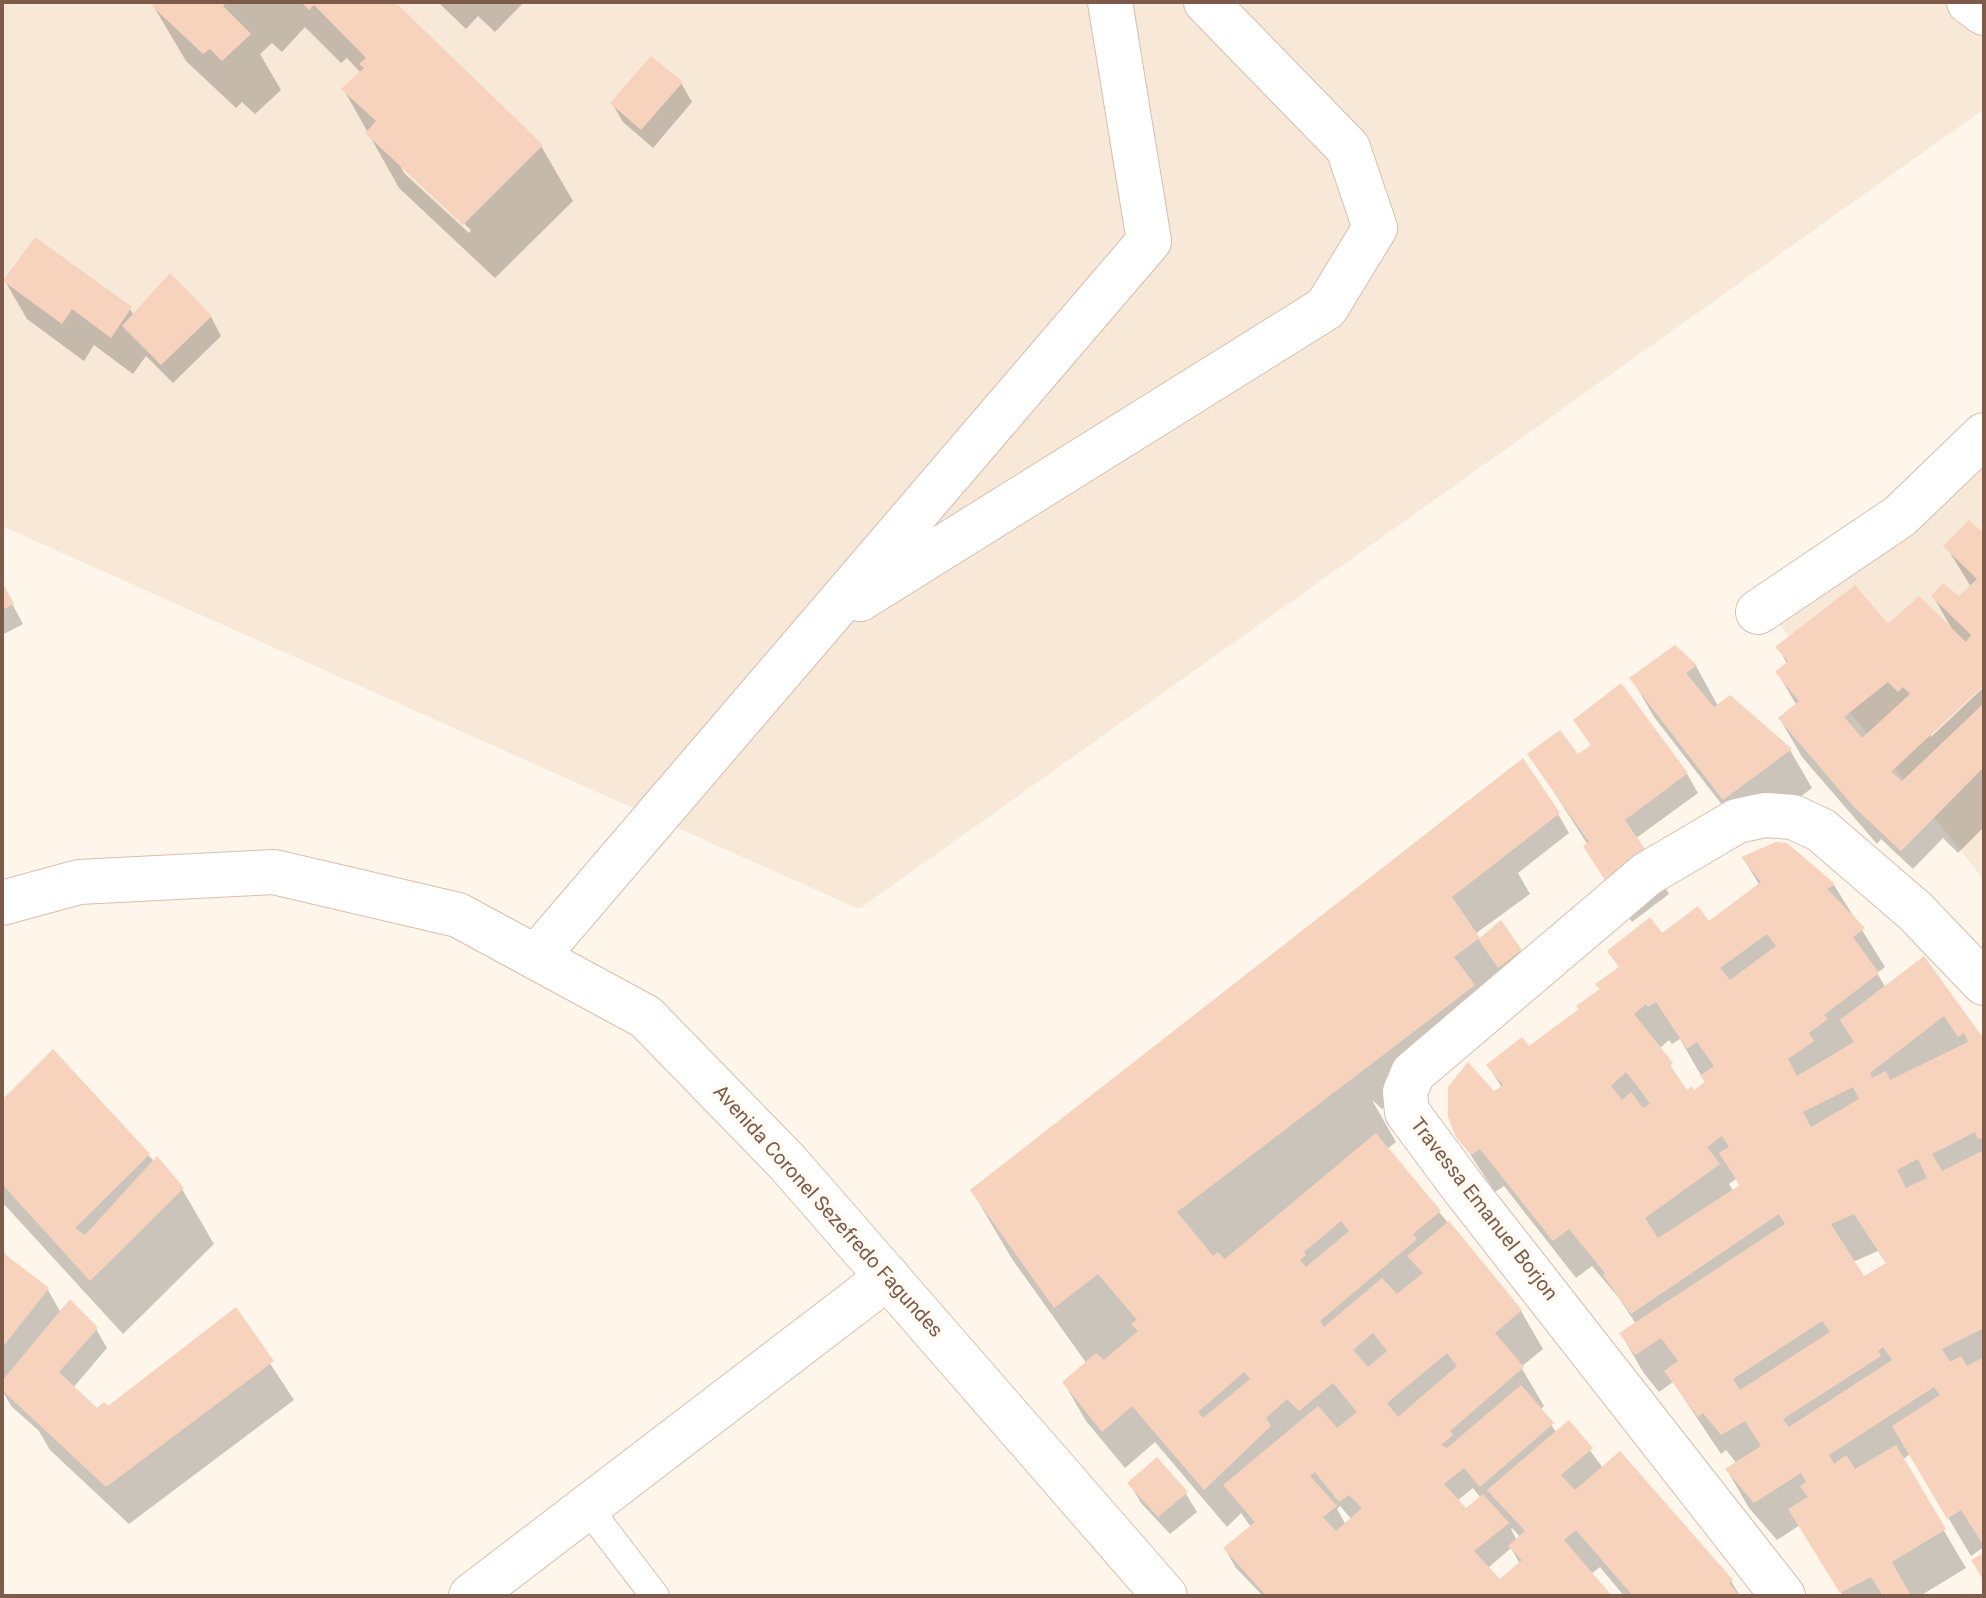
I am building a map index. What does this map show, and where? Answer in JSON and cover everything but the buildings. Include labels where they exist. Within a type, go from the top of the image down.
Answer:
[{"type":"street","points":[[536,957],[1149,241],[1110,2]]},
{"type":"street","points":[[824,621],[1326,308],[1375,228],[1348,148],[1206,2]]},
{"type":"street","points":[[1969,2],[1984,13]]},
{"type":"street","points":[[1758,612],[1900,516],[1984,435]]},
{"type":"street","name":"Travessa Emanuel Borjon","points":[[1783,1596],[1456,1179],[1407,1112],[1405,1092],[1413,1073],[1647,874],[1737,821],[1765,815],[1793,817],[1821,830],[1915,911],[1984,983]]},
{"type":"street","name":"Avenida Coronel Sezefredo Fagundes","points":[[2,903],[79,882],[274,872],[458,915],[646,1017],[788,1163],[1165,1596]]},
{"type":"street","points":[[471,1596],[888,1277]]},
{"type":"lane","points":[[587,1507],[655,1596]]},
{"type":"shaded area","points":[[2,2],[1984,2],[1984,109],[859,909],[2,526]]},
{"type":"shaded area","points":[[1984,427],[1984,880],[1775,619]]}]
